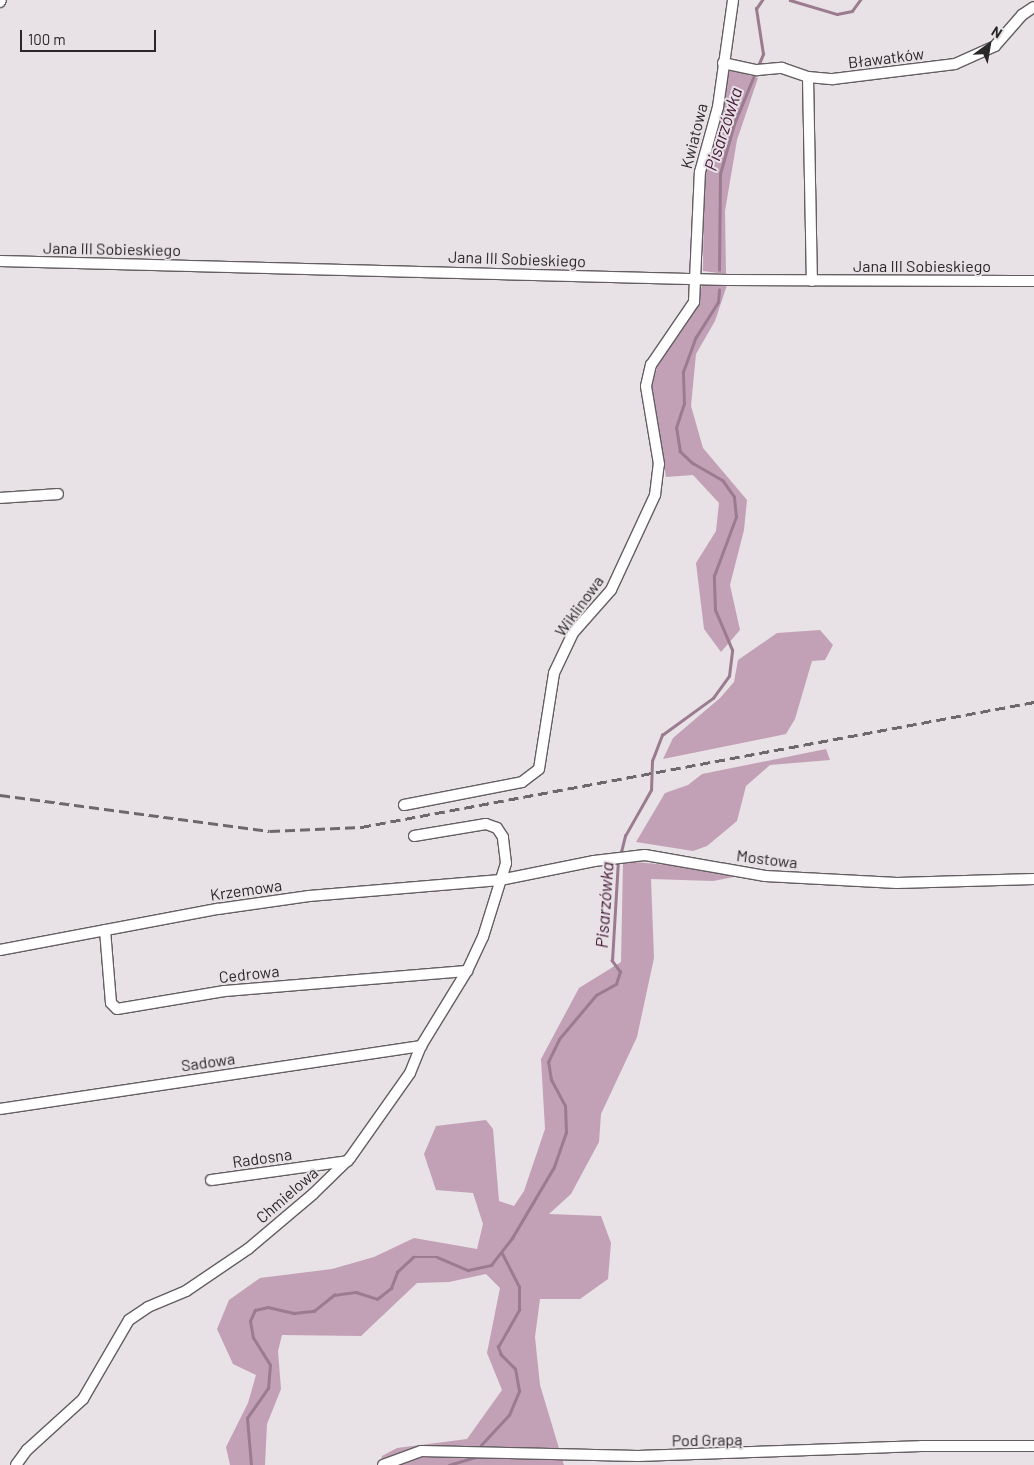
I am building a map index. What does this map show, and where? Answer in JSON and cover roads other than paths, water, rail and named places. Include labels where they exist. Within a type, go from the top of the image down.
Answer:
[{"type":"street","name":"Kwiatowa","points":[[697,279],[700,172],[718,107],[732,0]]},
{"type":"street","name":"Bławatków","points":[[723,64],[757,70],[782,68],[808,77],[860,77],[955,64],[995,46],[1016,21],[1034,8]]},
{"type":"street","points":[[808,77],[812,281]]},
{"type":"street","name":"Jana III Sobieskiego","points":[[0,261],[728,280],[1034,280]]},
{"type":"street","name":"Wiklinowa","points":[[404,805],[522,782],[539,769],[554,673],[574,634],[612,590],[655,495],[659,464],[646,386],[651,365],[694,302],[697,279]]},
{"type":"street","points":[[0,498],[58,494]]},
{"type":"street","points":[[414,836],[474,823],[497,828],[503,838],[506,863],[500,880]]},
{"type":"street","name":"Mostowa","points":[[500,880],[594,861],[645,855],[765,876],[794,878],[946,884],[1034,879]]},
{"type":"street","name":"Krzemowa","points":[[0,950],[218,909],[300,898],[500,880]]},
{"type":"street","name":"Chmielowa","points":[[16,1465],[27,1450],[83,1399],[129,1320],[148,1307],[186,1291],[248,1249],[348,1161],[410,1073],[421,1046],[467,972],[484,937],[500,880]]},
{"type":"street","name":"Cedrowa","points":[[105,930],[111,1003],[117,1009],[224,991],[467,972]]},
{"type":"street","name":"Sadowa","points":[[0,1109],[421,1046]]},
{"type":"street","name":"Radosna","points":[[211,1180],[348,1161]]},
{"type":"street","name":"Pod Grapą","points":[[383,1465],[421,1450],[638,1456],[921,1446],[1034,1446]]},
{"type":"waterway","name":"Pisarzówka","points":[[758,66],[763,54],[756,9],[762,0]]},
{"type":"waterway","name":"Pisarzówka","points":[[790,0],[837,14],[852,11],[860,0]]},
{"type":"waterway","name":"Pisarzówka","points":[[719,270],[720,174],[734,124],[755,73]]},
{"type":"waterway","name":"Pisarzówka","points":[[620,856],[625,836],[651,790],[652,761],[662,735],[713,698],[729,676],[732,650],[715,610],[714,576],[736,517],[734,497],[723,481],[693,464],[680,452],[676,428],[684,404],[683,372],[696,337],[718,302],[719,290]]},
{"type":"waterway","name":"Pisarzówka","points":[[251,1465],[247,1418],[268,1388],[270,1365],[253,1338],[250,1321],[255,1310],[268,1307],[294,1313],[314,1311],[334,1295],[356,1292],[377,1299],[391,1288],[397,1272],[413,1257],[437,1257],[468,1270],[491,1265],[512,1238],[554,1167],[566,1133],[565,1106],[551,1080],[548,1062],[559,1039],[596,995],[616,984],[620,972],[612,961],[618,861]]},
{"type":"waterway","points":[[481,1445],[509,1415],[519,1391],[515,1369],[501,1355],[498,1347],[519,1310],[519,1287],[502,1253]]},
{"type":"waterway","points":[[449,1465],[475,1457]]},
{"type":"railway","points":[[0,795],[270,831],[361,827],[1034,702]]}]
